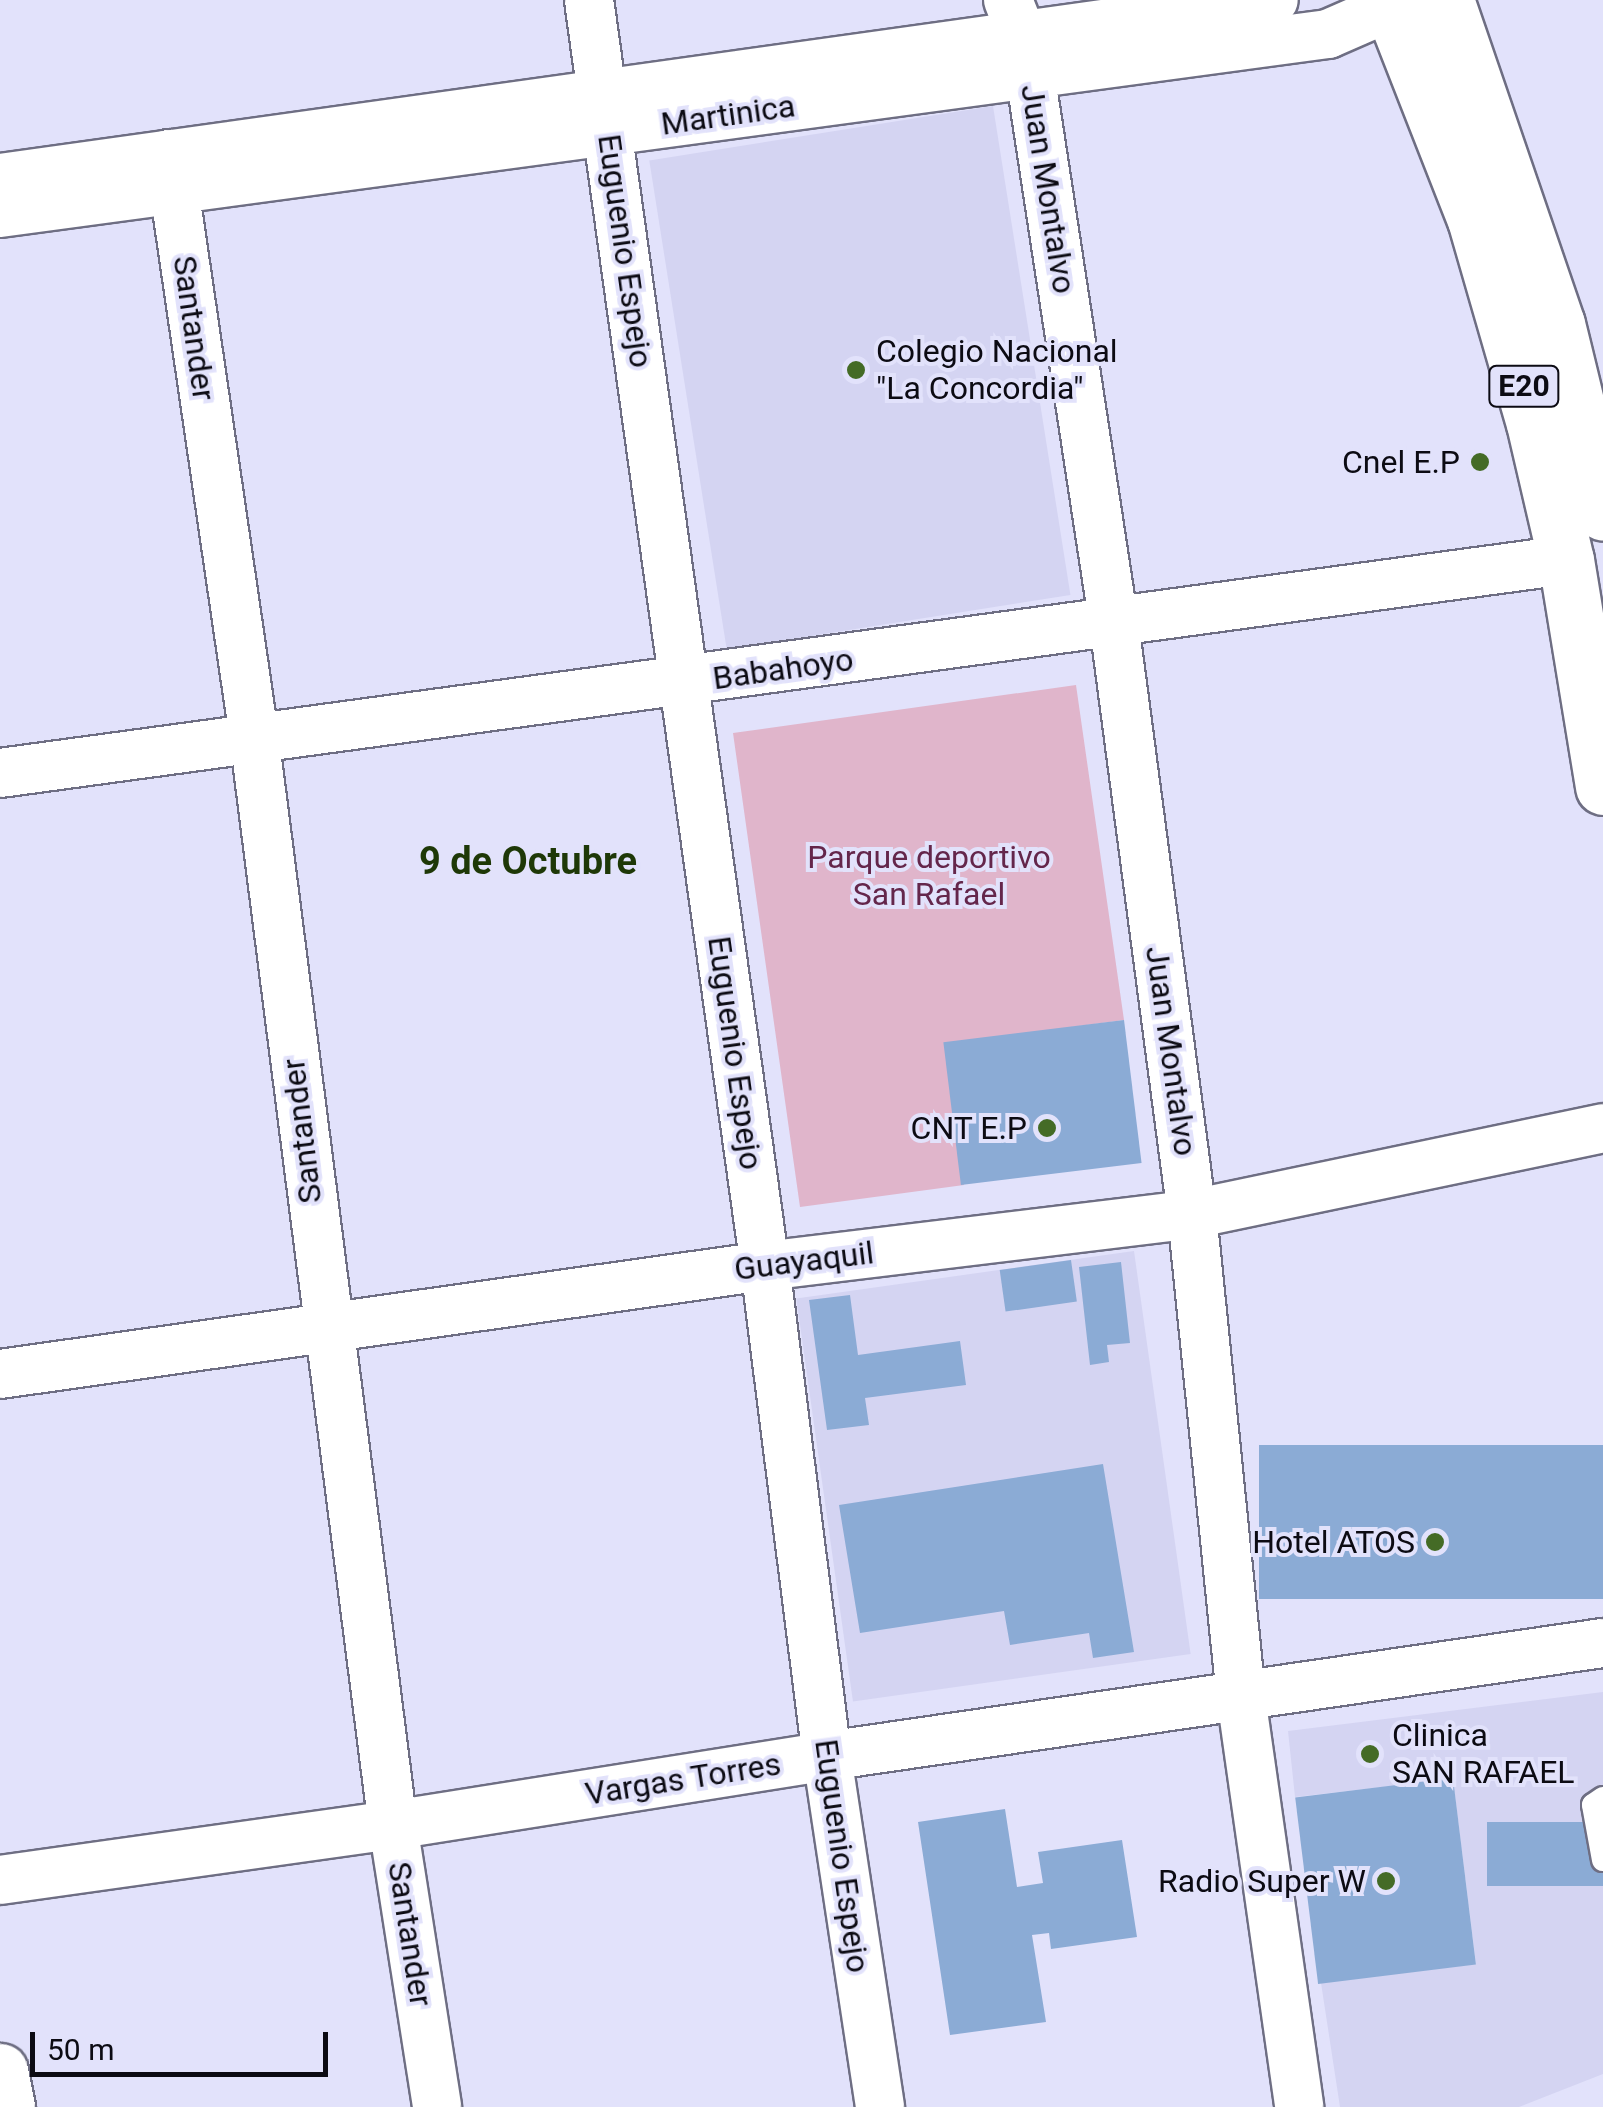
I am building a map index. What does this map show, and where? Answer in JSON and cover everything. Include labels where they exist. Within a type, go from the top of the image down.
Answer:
[{"type":"main road","name":"E20","points":[[1446,0],[1557,324],[1603,512]]},
{"type":"main road","name":"E20","points":[[1388,1],[1475,219],[1534,423],[1566,560],[1603,788]]},
{"type":"main road","points":[[0,2071],[7,2107]]},
{"type":"street","name":"Euguenio Espejo","points":[[589,0],[765,1266],[827,1756],[880,2107]]},
{"type":"street","name":"Martinica","points":[[0,213],[172,172],[605,113],[1021,37],[1274,0]]},
{"type":"street","name":"Martinica","points":[[1021,37],[1328,34],[1388,1]]},
{"type":"street","name":"Juan Montalvo","points":[[1021,37],[1114,624],[1192,1214],[1241,1697],[1299,2107]]},
{"type":"street","name":"Martinica","points":[[0,178],[172,172]]},
{"type":"street","name":"Santander","points":[[172,172],[254,736],[326,1325],[393,1826],[438,2107]]},
{"type":"street","name":"Babahoyo","points":[[0,774],[254,736],[684,683],[1566,560]]},
{"type":"street","name":"Guayaquil","points":[[0,1374],[765,1266],[1192,1214],[1603,1128]]},
{"type":"street","name":"Vargas Torres","points":[[0,1880],[393,1826],[827,1756],[1603,1643]]},
{"type":"lane","points":[[1603,1798],[1593,1805],[1603,1860]]},
{"type":"shaded area","name":"Colegio Nacional \"La Concordia\"","points":[[993,106],[1070,595],[727,649],[649,160]]},
{"type":"shaded area","points":[[1134,1251],[1191,1654],[853,1701],[796,1298]]},
{"type":"shaded area","points":[[1603,1692],[1603,2074],[1519,2107],[1340,2107],[1321,1983],[1476,1964],[1453,1779],[1295,1797],[1288,1731]]},
{"type":"green space","name":"Parque deportivo San Rafael","points":[[1076,685],[1124,1020],[945,1044],[964,1185],[800,1207],[733,733]]},
{"type":"building","name":"CNT E.P","points":[[1124,1020],[1142,1163],[961,1185],[943,1042]]},
{"type":"building","points":[[1071,1260],[1077,1302],[1006,1312],[1000,1270]]},
{"type":"building","points":[[1121,1262],[1130,1343],[1107,1345],[1109,1362],[1090,1365],[1079,1267]]},
{"type":"building","points":[[850,1295],[858,1355],[960,1341],[966,1385],[865,1398],[869,1425],[827,1430],[809,1300]]},
{"type":"building","name":"Hotel ATOS","points":[[1259,1445],[1603,1445],[1603,1599],[1259,1599]]},
{"type":"building","points":[[1103,1464],[1134,1652],[1093,1658],[1089,1633],[1010,1645],[1004,1611],[860,1633],[839,1505]]},
{"type":"building","name":"Radio Super W","points":[[1453,1778],[1476,1965],[1318,1984],[1295,1797]]},
{"type":"building","points":[[1005,1809],[1017,1887],[1043,1883],[1038,1852],[1122,1840],[1137,1937],[1051,1949],[1049,1933],[1032,1935],[1046,2022],[950,2035],[918,1822]]},
{"type":"building","points":[[1487,1822],[1603,1822],[1603,1886],[1487,1886]]},
{"type":"place","name":"Colegio Nacional \"La Concordia\"","points":[[856,370]]},
{"type":"place","name":"Cnel E.P","points":[[1480,462]]},
{"type":"place","name":"CNT E.P","points":[[1047,1128]]},
{"type":"place","name":"Hotel ATOS","points":[[1435,1542]]},
{"type":"place","name":"Clinica SAN RAFAEL","points":[[1370,1754]]},
{"type":"place","name":"Radio Super W","points":[[1386,1881]]},
{"type":"district","name":"9 de Octubre","points":[[528,862]]}]
